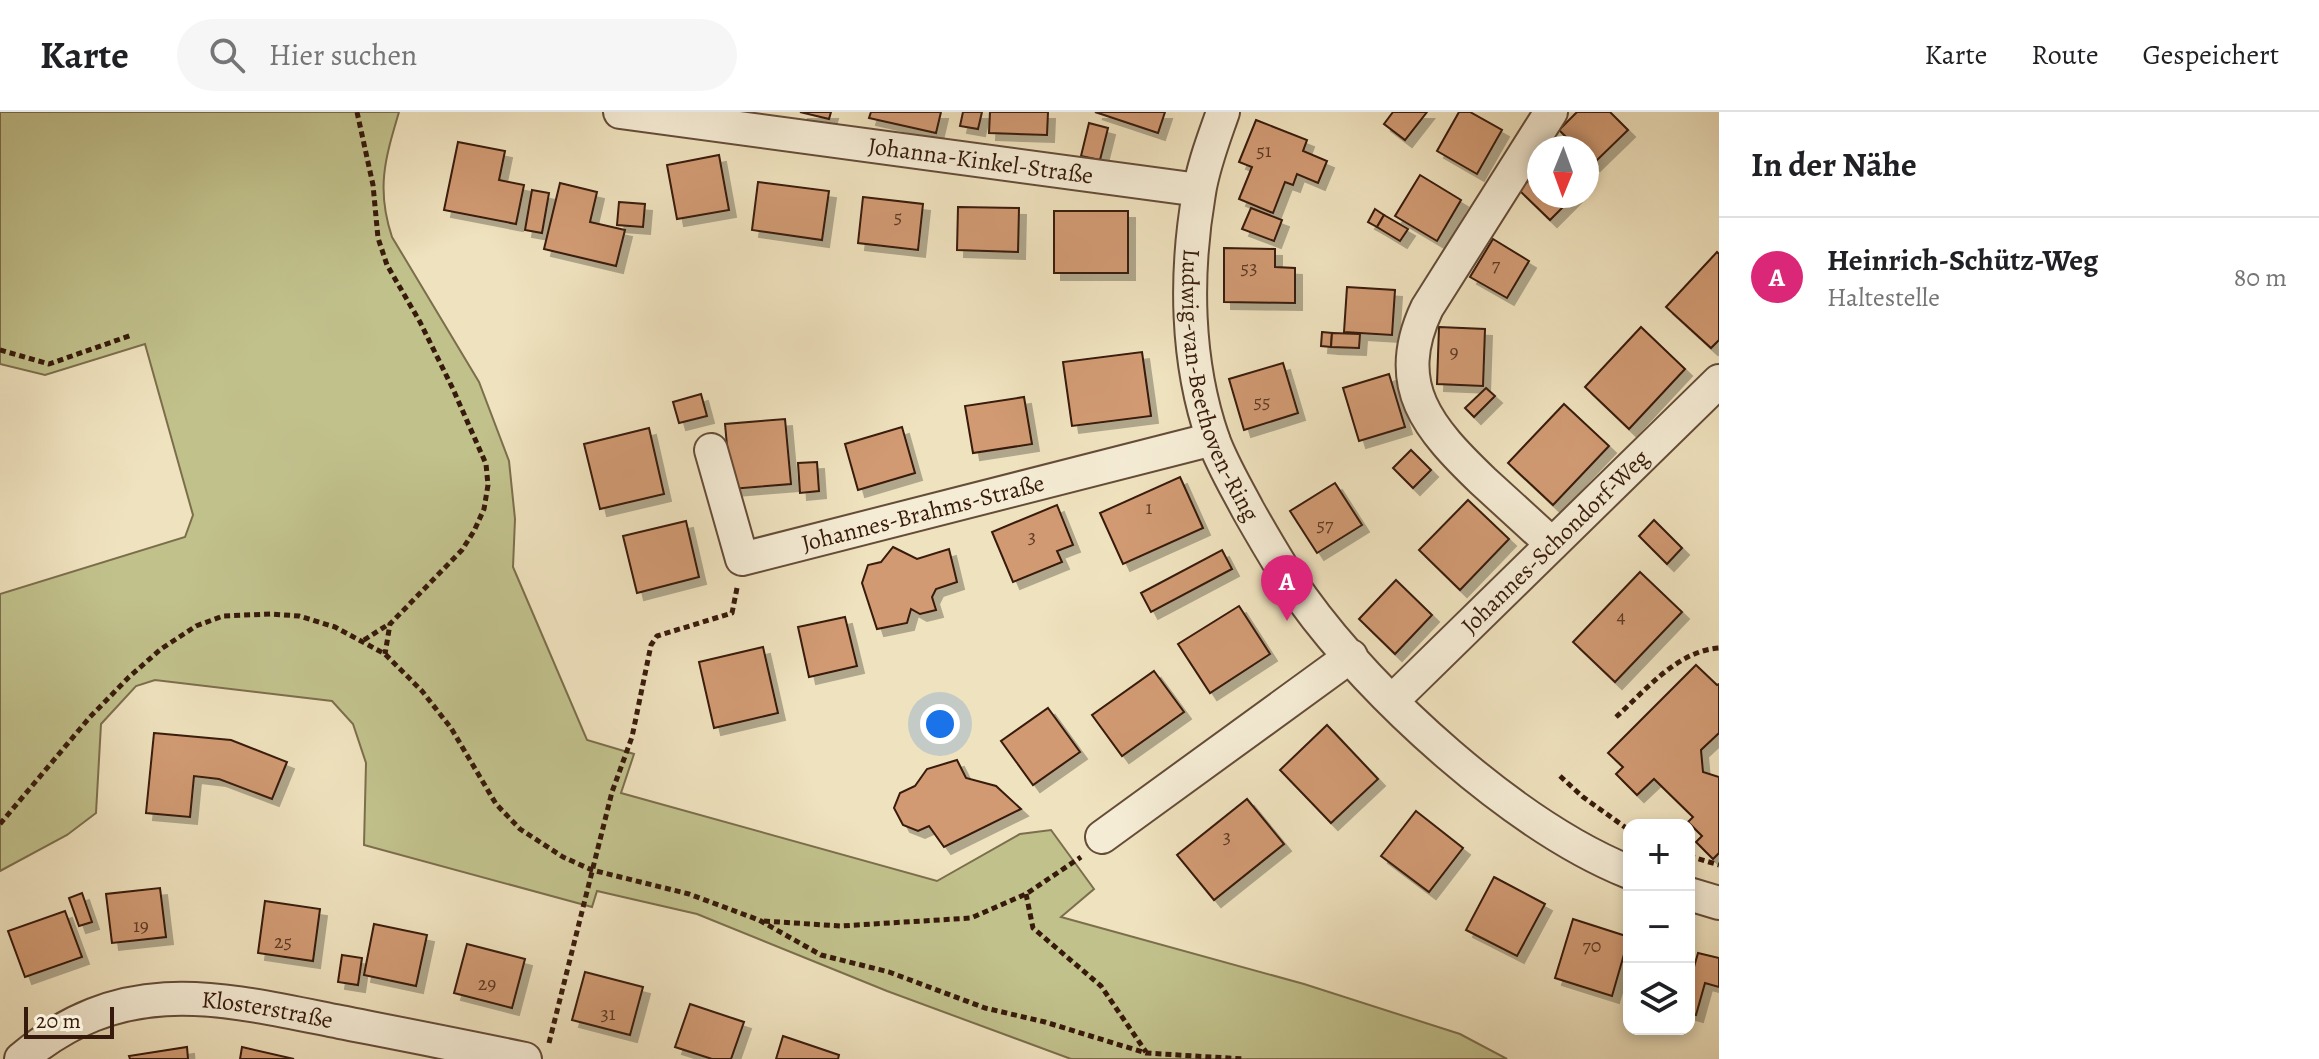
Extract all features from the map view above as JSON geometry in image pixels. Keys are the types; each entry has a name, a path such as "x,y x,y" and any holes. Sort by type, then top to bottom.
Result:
{"street":[{"name":"Johanna-Kinkel-Straße","path":"620,112 1199,190"},
{"name":"Ludwig-van-Beethoven-Ring","path":"1223,112 1199,190 1190,259 1190,313 1199,381 1213,439 1236,487 1272,552 1304,600 1392,701 1462,765 1534,820 1623,869"},
{"path":"1551,112 1427,308 1416,337 1413,368 1417,395 1438,435 1552,544"},
{"name":"Johannes-Schondorf-Weg","path":"1392,701 1719,381"},
{"name":"Johannes-Brahms-Straße","path":"742,559 1213,439"},
{"path":"711,450 742,559"},
{"path":"1102,837 1351,656"},
{"path":"1695,896 1719,903"},
{"name":"Klosterstraße","path":"21,1059 39,1044 83,1018 126,1004 170,997 236,1002 536,1052"}],"path":[{"path":"357,112 373,185 378,238 387,265 453,389 486,464 488,485 484,509 462,550 390,624 364,640"},
{"path":"0,350 49,364 132,335"},
{"path":"536,1052 583,915 612,792 632,737 651,645 657,636 732,613 742,559"},
{"path":"0,824 90,717 161,649 196,626 223,616 299,616 335,627 385,654 422,691 451,728 496,804 520,829 563,857 592,870 689,894 759,920 821,955 889,972 985,1008 1045,1022 1146,1053 1244,1059"},
{"path":"385,654 390,624"},
{"path":"1616,717 1679,660 1703,649 1719,648"},
{"path":"1560,776 1623,826"},
{"path":"759,920 840,926 971,918 1026,894 1079,859 1102,837"},
{"path":"1695,858 1719,865"},
{"path":"1026,894 1033,928 1101,986 1146,1053"}],"green space":[{"path":"0,112 399,112 383,189 392,237 479,382 509,461 515,519 513,567 587,740 634,754 621,793 937,881 1020,834 1051,830 1094,889 1061,917 1304,984 1460,1034 1507,1059 1071,1059 887,991 697,914 597,891 592,907 364,845 366,763 353,724 332,701 155,680 136,686 101,724 96,813 67,835 0,871 0,594 185,537 193,515 145,344 45,375 0,364"}],"building":[{"path":"800,112 831,112 829,119"},
{"path":"871,112 941,112 936,133 869,118"},
{"path":"963,112 982,112 978,129 960,126"},
{"path":"990,112 1048,112 1047,135 989,133"},
{"path":"1095,112 1165,112 1158,133"},
{"path":"1393,112 1427,112 1405,140 1384,124"},
{"path":"1459,112 1470,112 1502,130 1477,174 1437,151"},
{"path":"1577,112 1610,112 1628,130 1599,158 1599,136 1565,136 1559,130"},
{"path":"1256,120 1307,140 1303,151 1327,161 1318,183 1297,174 1293,185 1285,182 1273,213 1239,199 1252,167 1239,162"},
{"path":"1089,123 1108,128 1100,160 1081,156"},
{"path":"458,142 505,151 499,180 524,185 516,224 444,210"},
{"path":"719,155 729,210 677,219 667,165"},
{"path":"1420,175 1461,200 1437,241 1395,216"},
{"path":"758,182 829,191 822,240 752,230"},
{"path":"1527,182 1527,198 1519,190"},
{"path":"560,183 597,192 590,222 625,230 616,266 544,249"},
{"path":"532,190 549,193 542,233 525,230"},
{"path":"863,197 923,204 918,250 858,243"},
{"path":"619,202 645,204 643,227 617,225"},
{"path":"958,207 1019,208 1018,252 957,250"},
{"path":"1251,208 1282,220 1274,241 1242,229"},
{"path":"1538,208 1562,208 1550,220"},
{"path":"1375,209 1384,215 1377,227 1368,222"},
{"path":"1054,211 1128,211 1128,273 1054,273"},
{"path":"1384,215 1408,229 1400,241 1377,227"},
{"path":"1493,239 1529,261 1507,298 1470,277"},
{"path":"1224,248 1275,249 1275,267 1295,268 1295,303 1224,302"},
{"path":"1717,252 1719,340 1711,348 1666,307"},
{"path":"1347,287 1395,290 1392,335 1344,332"},
{"path":"1439,327 1485,329 1483,386 1437,384"},
{"path":"1641,327 1685,369 1629,429 1585,387"},
{"path":"1322,332 1332,333 1331,347 1321,346"},
{"path":"1332,333 1360,334 1359,348 1331,347"},
{"path":"1142,352 1151,416 1072,426 1063,362"},
{"path":"1283,363 1298,413 1244,430 1229,379"},
{"path":"1389,374 1405,427 1359,441 1343,388"},
{"path":"1486,388 1495,396 1474,417 1465,408"},
{"path":"701,394 707,416 679,423 673,402"},
{"path":"1024,397 1032,444 973,453 965,406"},
{"path":"1564,404 1609,446 1553,505 1508,463"},
{"path":"785,419 791,484 731,489 725,424"},
{"path":"902,427 915,473 858,490 845,444"},
{"path":"649,428 664,494 600,509 584,444"},
{"path":"1411,450 1431,470 1413,488 1393,468"},
{"path":"817,462 819,491 800,493 798,463"},
{"path":"1180,477 1203,528 1123,564 1100,513"},
{"path":"1335,483 1362,525 1317,553 1290,511"},
{"path":"1468,500 1509,539 1460,590 1419,550"},
{"path":"1057,505 1073,545 1057,551 1062,562 1013,582 992,532"},
{"path":"1654,520 1682,548 1667,564 1639,536"},
{"path":"686,521 699,577 637,593 623,536"},
{"path":"893,547 917,559 949,549 957,582 936,589 932,597 936,610 920,614 911,609 907,623 877,629 862,583 868,565 881,562"},
{"path":"1222,550 1232,569 1151,612 1141,593"},
{"path":"1640,572 1682,612 1615,682 1573,642"},
{"path":"1396,580 1432,615 1395,654 1359,619"},
{"path":"1239,606 1270,654 1210,693 1178,644"},
{"path":"845,617 857,666 809,677 798,627"},
{"path":"763,647 778,713 714,728 699,662"},
{"path":"1696,665 1719,684 1719,733 1701,750 1703,772 1719,777 1719,853 1713,859 1696,842 1702,836 1695,829 1695,819 1691,819 1693,817 1654,779 1637,795 1616,774 1623,767 1608,753"},
{"path":"1154,671 1184,712 1122,756 1092,715"},
{"path":"1048,708 1080,752 1033,785 1001,741"},
{"path":"1327,725 1378,779 1331,823 1280,770"},
{"path":"154,733 231,740 287,762 272,799 219,779 194,776 190,817 146,813"},
{"path":"957,760 966,778 996,786 1021,809 944,847 929,826 918,831 903,825 894,808 900,793 915,786 927,769"},
{"path":"1247,799 1284,844 1214,900 1177,855"},
{"path":"1416,811 1463,848 1429,892 1381,856"},
{"path":"1494,877 1545,904 1517,956 1466,930"},
{"path":"160,888 166,937 112,943 106,894"},
{"path":"82,893 92,922 79,926 69,898"},
{"path":"265,901 320,909 313,961 258,953"},
{"path":"65,911 82,957 25,977 8,931"},
{"path":"1573,919 1623,935 1623,958 1612,996 1555,978"},
{"path":"374,924 427,935 416,986 364,975"},
{"path":"467,944 525,959 512,1008 454,993"},
{"path":"1698,953 1719,958 1719,987 1705,983 1696,1015 1695,1015 1695,964"},
{"path":"342,955 362,958 358,985 338,982"},
{"path":"585,972 643,987 630,1035 572,1020"},
{"path":"690,1004 744,1022 731,1059 712,1059 675,1047"},
{"path":"783,1036 839,1055 838,1059 776,1059"},
{"path":"187,1047 188,1059 130,1059 129,1056"},
{"path":"242,1047 294,1059 240,1059"}],"place":[{"name":"Heinrich-Schütz-Weg","path":"1287,621"}]}
